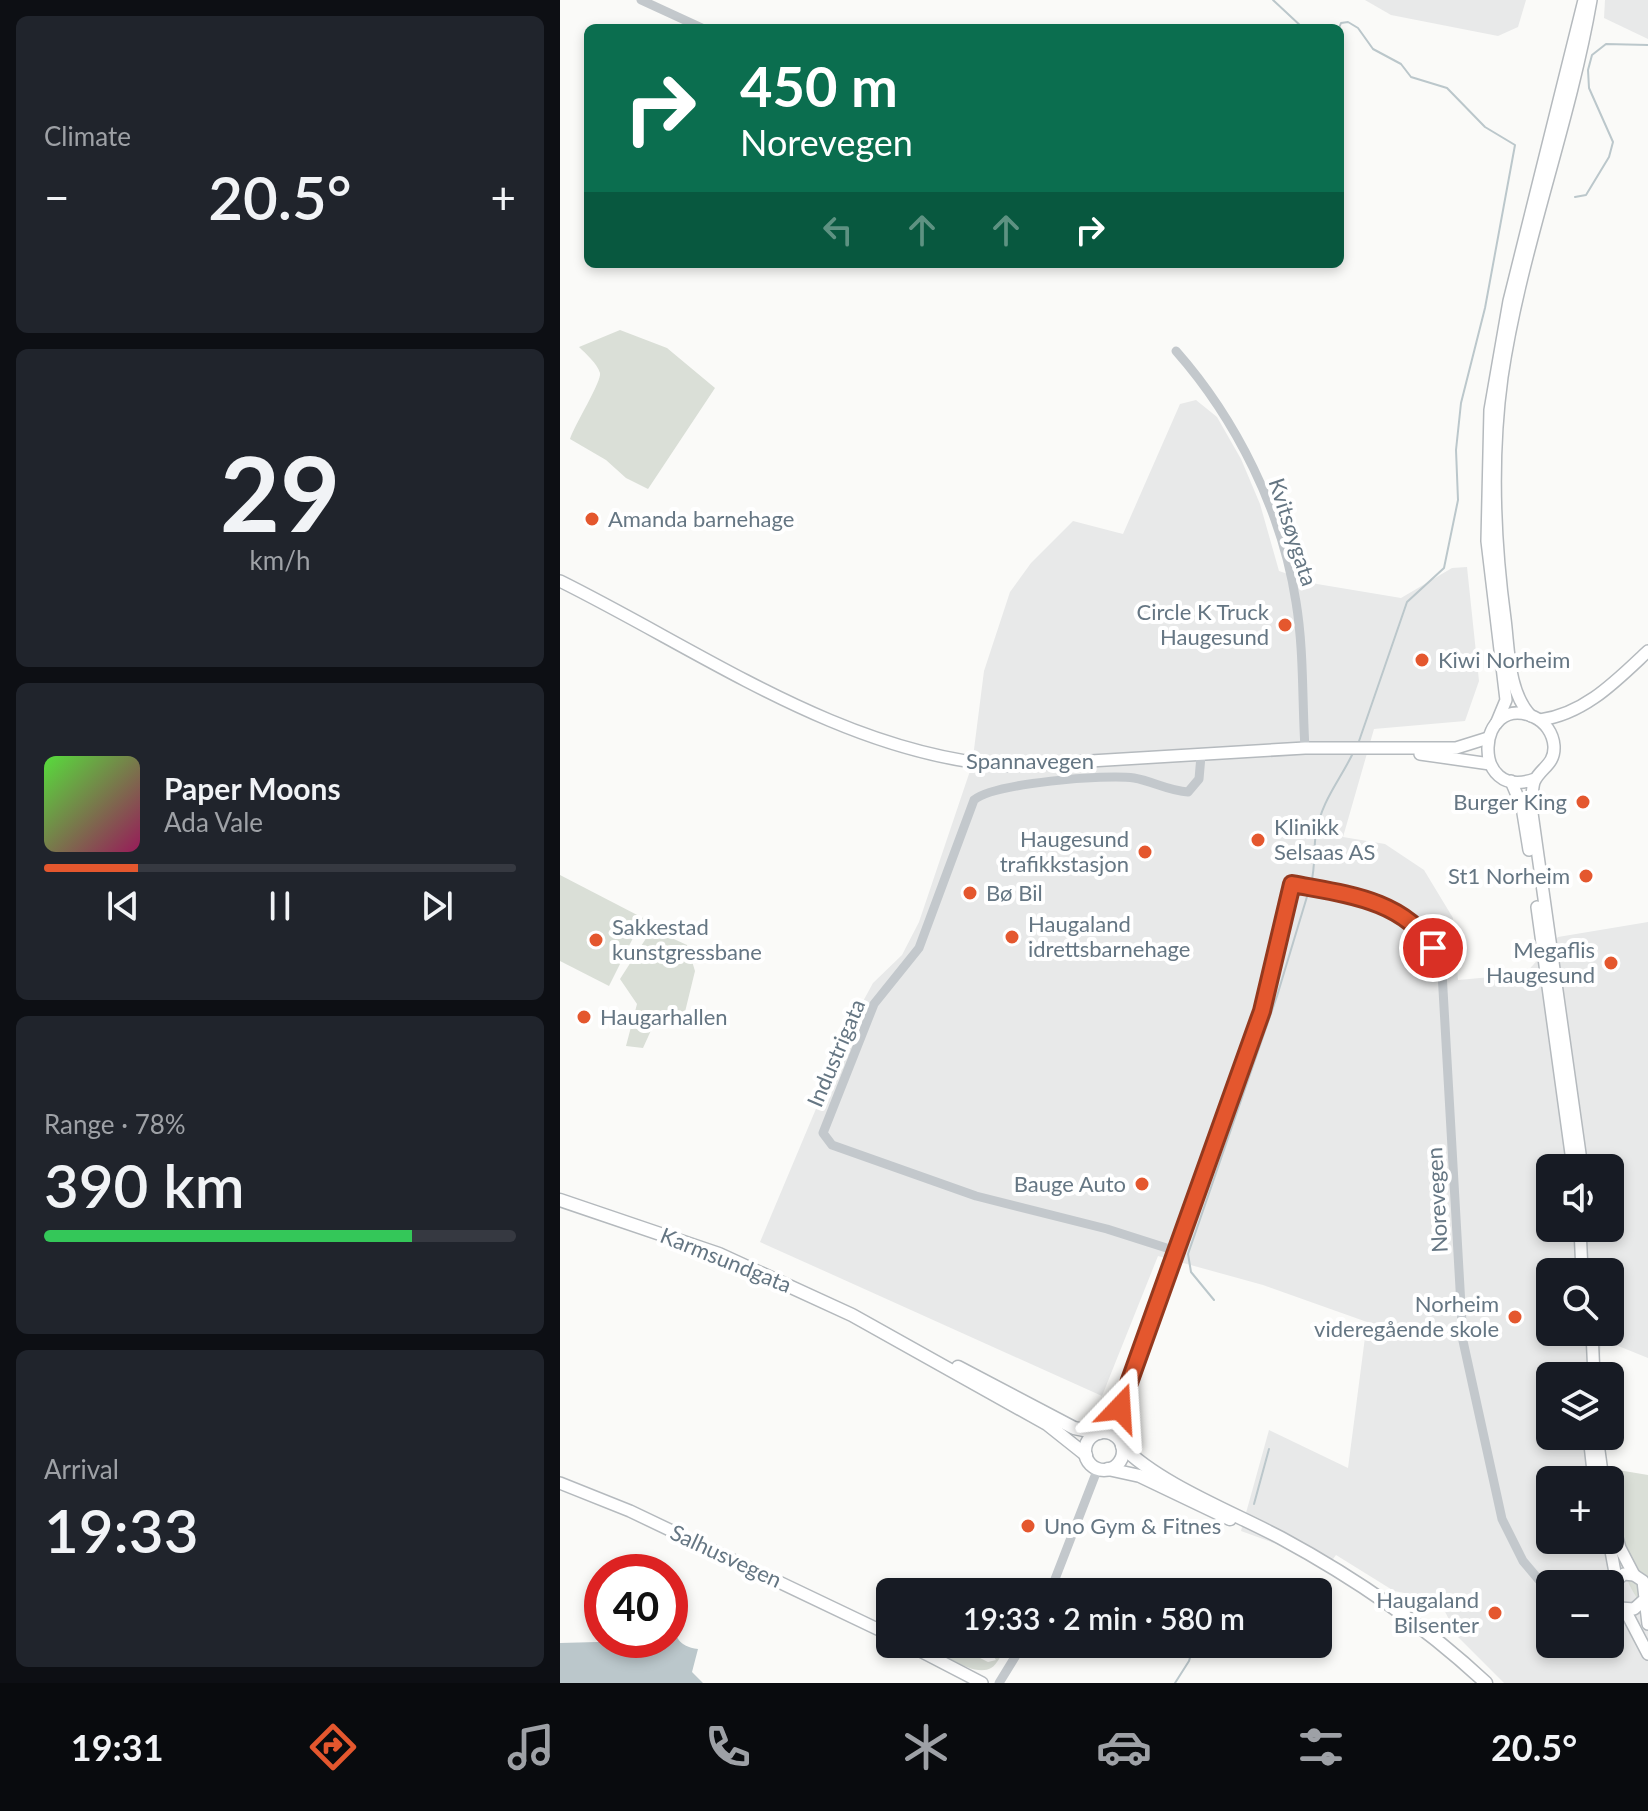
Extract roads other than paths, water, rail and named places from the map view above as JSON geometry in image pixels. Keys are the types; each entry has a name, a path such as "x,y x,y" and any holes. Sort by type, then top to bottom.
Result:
{"highway":[{"name":"Karmsundgata","path":"560,1200 719,1254 886,1333 1074,1428 1105,1433"},
{"name":"Karmsundgata","path":"886,1333 1047,1424 1086,1455"},
{"path":"1473,1683 1412,1628 1340,1577 1140,1476 1103,1468 1086,1455 1087,1443 1105,1433 1154,1472 1343,1573 1422,1628 1486,1683"},
{"path":"1103,1468 1119,1462 1122,1446"}],"main road":[{"path":"1490,764 1488,738 1506,700 1487,541 1488,445 1493,387 1509,301 1584,0"},
{"path":"1552,737 1517,696 1502,592 1495,508 1498,410 1514,312 1591,0"},
{"name":"Spannavegen","path":"560,581 833,723 924,755 1007,766 1305,748 1396,748"},
{"path":"1396,748 1490,764 1501,776 1511,781 1535,779 1551,764 1552,737 1582,706 1613,684 1648,651"},
{"path":"1496,724 1512,715 1536,718 1582,706"},
{"path":"1396,748 1466,747 1488,738"},
{"path":"1535,779 1533,819 1580,1154"},
{"path":"1511,781 1522,807 1530,851 1571,1154"},
{"name":"Salhusvegen","path":"560,1483 630,1511 876,1628"},
{"path":"1623,1554 1634,1575 1644,1583 1648,1624"},
{"path":"1624,1580 1634,1575"},
{"path":"1624,1607 1638,1607 1645,1599"},
{"path":"1624,1614 1638,1629 1648,1654"},
{"path":"934,1658 982,1683"}],"street":[{"path":"641,0 693,24"},
{"name":"Kvitsøygata","path":"1176,351 1233,429 1273,517 1296,600 1305,748"},
{"name":"Industrigata","path":"1176,1251 1107,1229 964,1193 832,1145 823,1133 874,1004 919,948 974,800 982,793 1002,788 1114,777 1137,778 1188,792 1199,779 1201,756"},
{"name":"Norevegen","path":"1176,1251 1262,1011 1292,884 1376,902 1396,910 1425,936 1441,967 1463,1341 1502,1519 1523,1561 1536,1576"},
{"path":"1105,1433 1176,1251"},
{"path":"1056,1578 1103,1468"},
{"path":"999,1683 1014,1658"}],"waterway":[{"path":"1273,0 1299,24"},
{"path":"1341,24 1348,22 1358,28 1373,49 1401,64 1411,77 1447,88 1485,127 1515,145 1485,308 1461,403 1456,450 1458,500 1444,568 1407,602 1358,744"},
{"path":"1575,197 1586,195 1609,157 1613,142 1589,88 1588,70 1592,55 1606,44 1648,45"},
{"path":"1311,884 1319,821 1353,753"},
{"path":"1214,1300 1191,1272 1188,1254 1277,996 1309,890"},
{"path":"1254,1504 1269,1449"},
{"path":"1175,1683 1190,1658"}],"place":[{"name":"Amanda barnehage","path":"592,519"},
{"name":"Circle K Truck Haugesund","path":"1285,625"},
{"name":"Kiwi Norheim","path":"1422,660"},
{"name":"Burger King","path":"1583,802"},
{"name":"Klinikk Selsaas AS","path":"1258,840"},
{"name":"Haugesund trafikkstasjon","path":"1145,852"},
{"name":"St1 Norheim","path":"1586,876"},
{"name":"Bø Bil","path":"970,893"},
{"name":"Haugaland idrettsbarnehage","path":"1012,937"},
{"name":"Sakkestad kunstgressbane","path":"596,940"},
{"name":"Megaflis Haugesund","path":"1611,963"},
{"name":"Haugarhallen","path":"584,1017"},
{"name":"Bauge Auto","path":"1142,1184"},
{"name":"Norheim videregående skole","path":"1515,1317"},
{"name":"Uno Gym & Fitnes","path":"1028,1526"},
{"name":"Haugaland Bilsenter","path":"1495,1613"}]}
